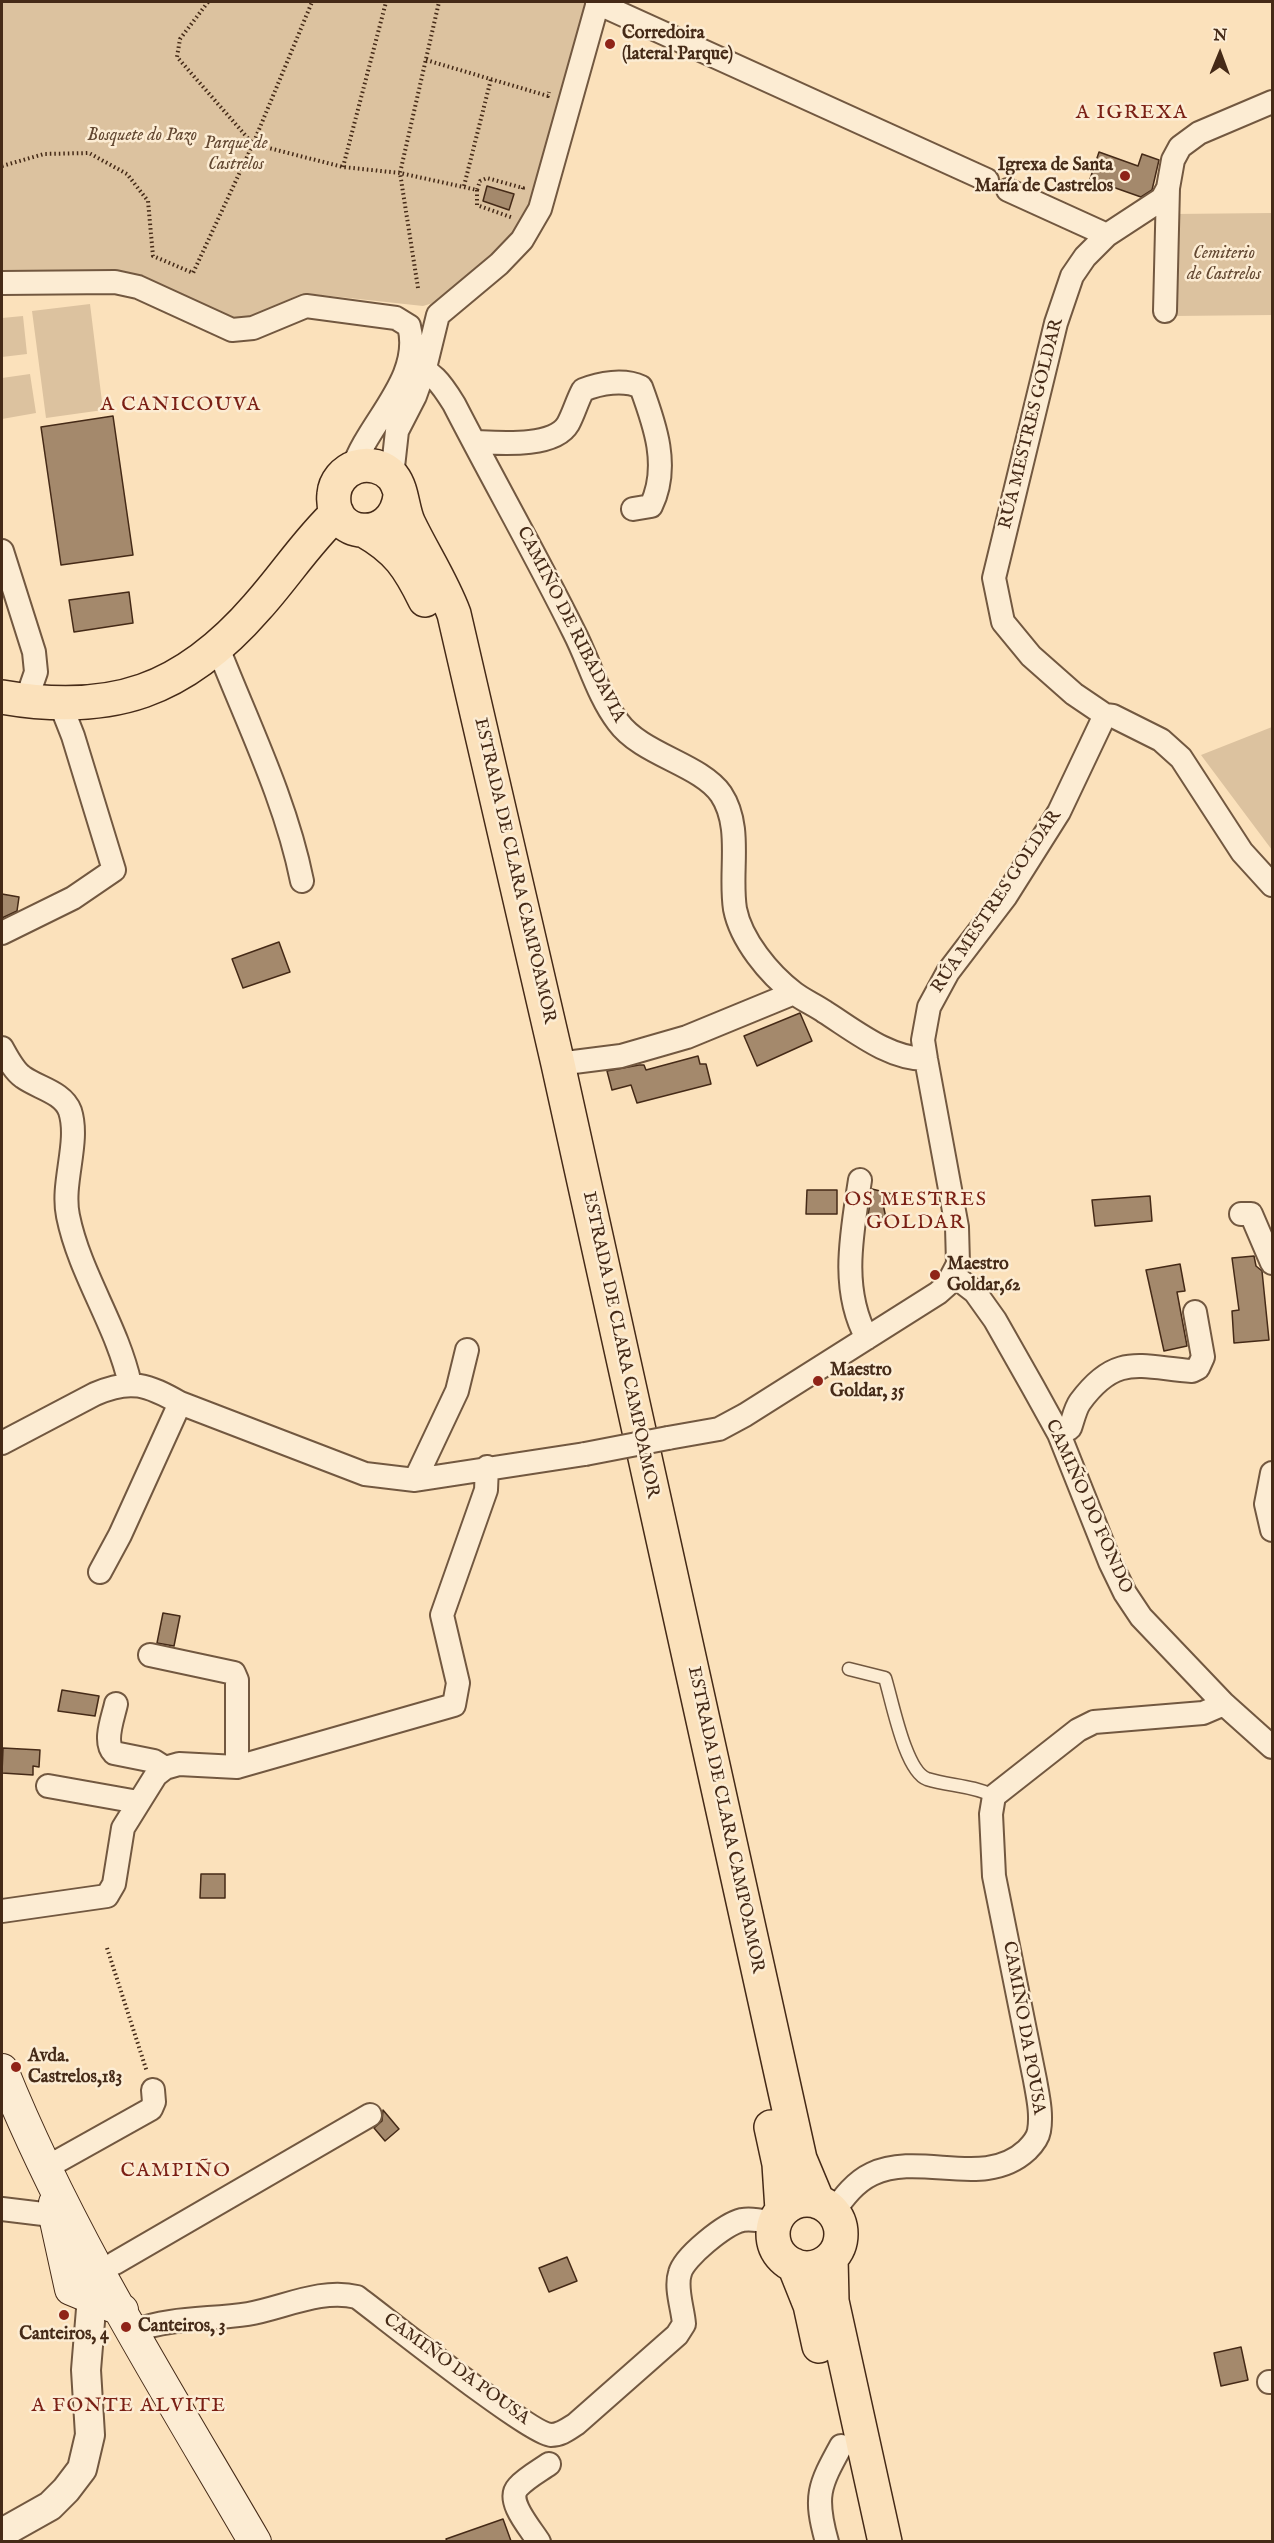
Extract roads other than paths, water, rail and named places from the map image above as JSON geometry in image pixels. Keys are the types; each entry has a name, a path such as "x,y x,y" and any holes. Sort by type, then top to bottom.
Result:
{"main road":[{"path":"14,699 60,703 131,696 165,684 218,648 257,607 312,538 337,513 334,492 344,474 353,468 373,466 396,486 394,517 386,525 365,531"},
{"name":"ESTRADA DE CLARA CAMPOAMOR","path":"396,486 408,522 445,589 454,614 558,1064 798,2148 808,2182 838,2221 840,2241 831,2258 832,2301 885,2541"},
{"name":"ESTRADA DE CLARA CAMPOAMOR","path":"337,513 348,526 365,531 387,543 401,557 415,578 435,621 779,2164 776,2248 780,2256 794,2265 810,2305 862,2541"},
{"path":"2,2070 57,2196 92,2285 128,2320 255,2541"},
{"path":"778,2217 799,2200 826,2207"},
{"path":"794,2265 813,2267 831,2258"}],"street":[{"path":"2,283 115,282 138,287 232,330 253,328 306,306 396,318 410,326 425,324 499,264 522,240 534,221 540,209 597,2 987,180"},
{"path":"1165,311 1168,188 1173,160 1180,147 1199,134 1272,102"},
{"name":"RÚA MESTRES GOLDAR","path":"953,1275 958,1264 957,1227 923,1040 926,1023 936,993 948,972 1006,896 1059,812 1105,715 1074,694 1031,656 1003,622 994,578 1056,323 1069,285 1084,256 1107,236 1162,199 1168,188"},
{"path":"1008,190 1107,236"},
{"path":"353,468 358,453 417,366 438,315"},
{"path":"396,486 397,431 415,396 417,366 410,326"},
{"name":"CAMIÑO DE RIBADAVIA","path":"417,366 443,386 475,442 618,722 630,736 720,791 733,822 732,882 736,911 754,951 794,993 867,1039 907,1058 926,1059"},
{"path":"475,442 519,444 558,434 568,425 583,390 596,384 632,383 641,387 660,444 656,495 651,506 633,509"},
{"path":"2,551 34,652 36,672 14,699"},
{"path":"218,648 288,828 302,881"},
{"path":"2,933 73,898 114,870 73,736 60,703"},
{"path":"1105,715 1113,716 1161,740 1181,758 1242,852 1272,885"},
{"path":"558,1064 621,1056 676,1040 794,993"},
{"path":"2,1048 20,1076 59,1096 70,1110 72,1124 66,1194 68,1216 83,1266 124,1359 130,1384"},
{"path":"860,1180 849,1250 855,1314 867,1338"},
{"path":"1241,1214 1251,1214 1255,1220 1272,1263"},
{"path":"2,1443 95,1394 111,1387 130,1384 153,1388 180,1403 365,1474 415,1480 453,1476 487,1467 585,1454 719,1430 938,1293 953,1275"},
{"name":"CAMIÑO DO FONDO","path":"953,1275 975,1292 995,1320 1059,1434 1125,1593 1141,1617 1224,1704 1272,1747"},
{"path":"1059,1434 1070,1428 1079,1404 1110,1371 1132,1366 1192,1371 1198,1368 1203,1357 1195,1312"},
{"path":"415,1480 457,1391 467,1350"},
{"path":"100,1572 120,1535 180,1403"},
{"path":"2,1911 107,1896 114,1884 123,1828 156,1775 165,1768 179,1764 237,1767 454,1705 458,1683 442,1615 486,1490 487,1467"},
{"path":"1272,1473 1266,1504 1272,1530"},
{"path":"150,1655 234,1673 237,1680 237,1767"},
{"path":"116,1704 108,1742 110,1749 114,1753 154,1761 165,1768"},
{"path":"994,1796 1078,1730 1094,1722 1203,1713 1224,1704"},
{"path":"48,1786 138,1802"},
{"name":"CAMIÑO DA POUSA","path":"826,2207 873,2174 900,2168 986,2169 1021,2156 1039,2133 1040,2109 1035,2080 994,1876 991,1814 994,1796"},
{"path":"2,2209 57,2196 58,2161 150,2109 154,2102 153,2090"},
{"path":"2,2533 50,2506 82,2469 90,2435 86,2370 77,2342 92,2285 370,2115"},
{"name":"CAMIÑO DA POUSA","path":"128,2320 157,2322 247,2314 326,2294 342,2293 357,2297 538,2431 551,2434 565,2432 677,2334 684,2324 678,2281 685,2262 726,2226 741,2220 778,2217"},
{"path":"827,2541 819,2512 821,2482 841,2445"},
{"path":"539,2541 520,2511 514,2494 516,2487 549,2464"}],"lane":[{"path":"849,1669 885,1678 910,1763 923,1778 978,1788 994,1796"}],"place":[{"name":"Corredoira (lateral Parque)","path":"610,44"},
{"name":"Igrexa de Santa María de Castrelos","path":"1125,176"},
{"name":"Maestro Goldar,62","path":"935,1275"},
{"name":"Maestro Goldar, 35","path":"818,1381"},
{"name":"Avda. Castrelos,183","path":"16,2067"},
{"name":"Canteiros, 4","path":"64,2315"},
{"name":"Canteiros, 3","path":"126,2327"}],"district":[{"name":"A IGREXA","path":"1132,114"},
{"name":"A CANICOUVA","path":"181,406"},
{"name":"OS MESTRES GOLDAR","path":"916,1212"},
{"name":"CAMPIÑO","path":"176,2172"},
{"name":"A FONTE ALVITE","path":"129,2407"}],"park label":[{"name":"Bosquete do Pazo","path":"142,136"},
{"name":"Parque de Castrelos","path":"236,154"},
{"name":"Cemiterio de Castrelos","path":"1224,264"}]}
